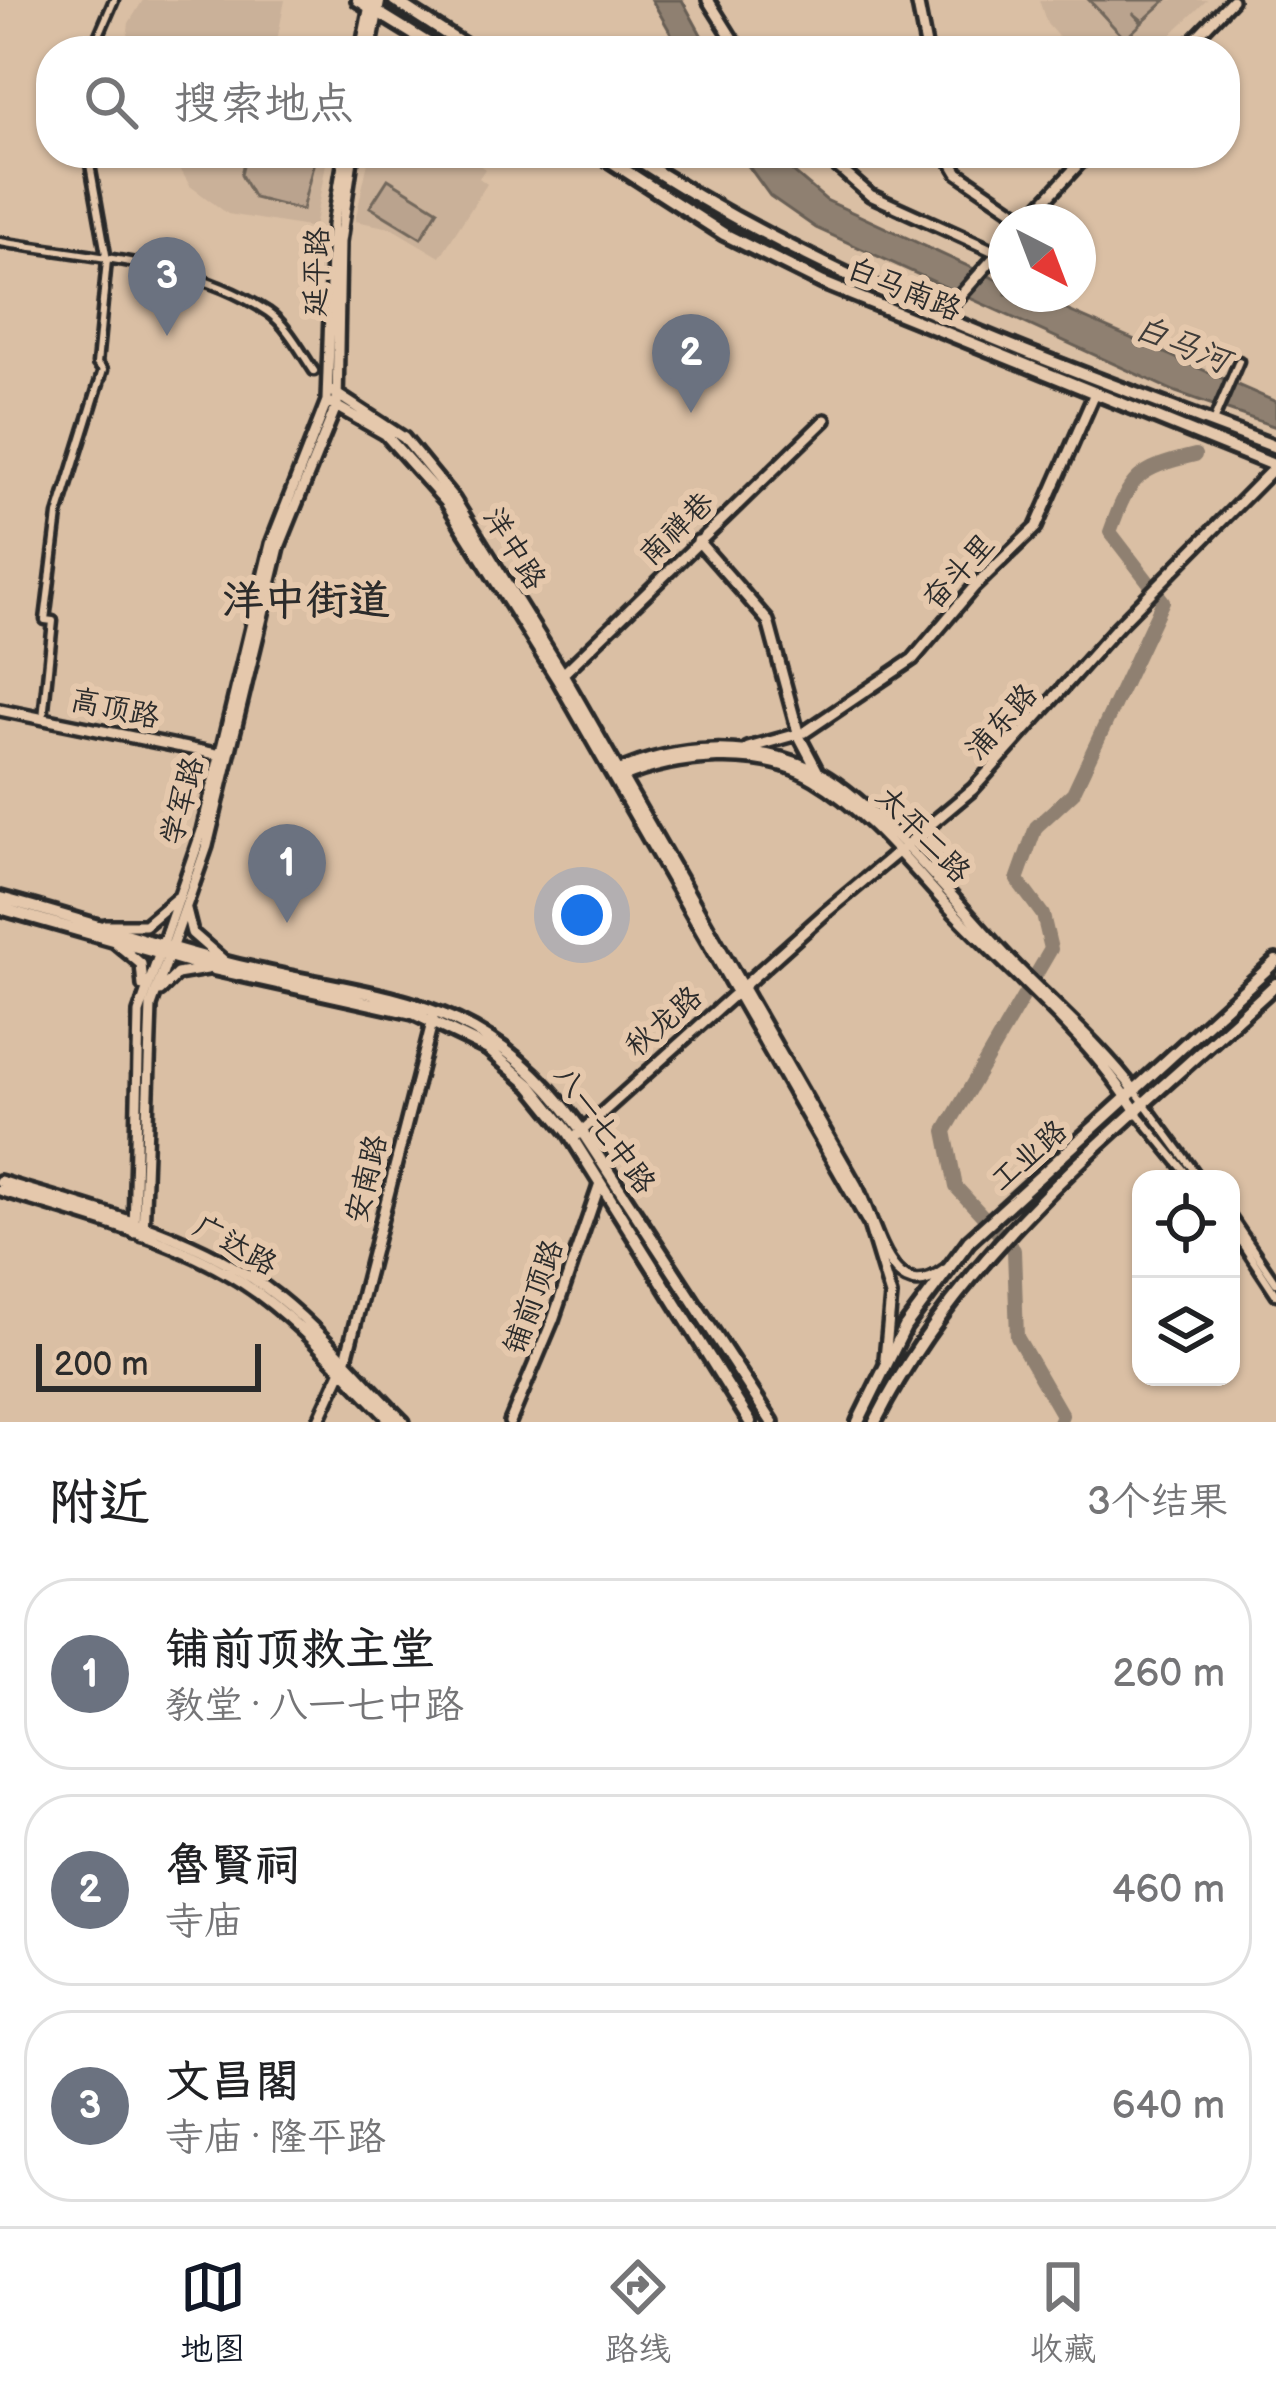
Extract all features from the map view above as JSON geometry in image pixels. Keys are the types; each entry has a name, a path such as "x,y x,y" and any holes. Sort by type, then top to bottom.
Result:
{"main road":[{"path":"394,0 450,36"},
{"path":"371,3 419,36"},
{"name":"白马南路","path":"623,168 783,264 1276,466"},
{"path":"653,168 783,246 1276,447"},
{"path":"0,898 164,949"},
{"path":"0,908 103,929"},
{"name":"八一七中路","path":"164,949 435,1014 518,1058 576,1133 772,1422"},
{"name":"八一七中路","path":"164,949 214,969 435,1014"},
{"name":"工业路","path":"858,1422 905,1327 969,1241 1276,961"},
{"name":"工业路","path":"875,1422 921,1338 994,1247 1276,984"},
{"name":"八一七中路","path":"576,1133 599,1186 750,1422"}],"street":[{"path":"98,36 114,0"},
{"path":"708,0 731,36"},
{"path":"917,0 924,36"},
{"path":"1198,36 1232,0"},
{"path":"364,36 371,3"},
{"path":"370,36 371,3"},
{"path":"43,718 53,550 63,499 103,370 97,364 106,260 91,168"},
{"name":"延平路","path":"333,397 347,168"},
{"path":"839,168 870,195 988,248"},
{"path":"955,168 1002,204"},
{"path":"1042,204 1075,168"},
{"path":"0,242 162,268 266,310 314,370"},
{"path":"944,314 988,264"},
{"path":"1213,422 1239,361"},
{"name":"奋斗里","path":"799,736 913,659 974,587 1034,530 1095,393"},
{"name":"洋中路","path":"333,397 395,430 438,477 563,674 616,776"},
{"name":"洋中路","path":"333,397 385,434 439,492 616,776"},
{"name":"学军路","path":"139,1230 146,1005 221,755 271,544 333,397"},
{"name":"学军路","path":"164,949 207,846 276,555 333,397"},
{"name":"南禅巷","path":"563,674 825,420"},
{"name":"浦东路","path":"738,993 983,780 1148,596 1276,466"},
{"path":"698,541 768,620 799,736 824,775"},
{"name":"高顶路","path":"0,710 221,755"},
{"path":"736,750 799,736"},
{"name":"太平二路","path":"616,776 662,756 736,750 785,758 824,775 1132,1095"},
{"name":"太平二路","path":"616,776 703,759 782,767 813,778 901,852"},
{"path":"616,776 869,1224 890,1296 884,1371"},
{"path":"103,929 146,925 184,889"},
{"path":"186,904 192,932 229,964"},
{"path":"103,929 141,964 146,1005"},
{"path":"146,1005 177,974 214,969"},
{"name":"太平二路","path":"1023,979 1049,997 1132,1095"},
{"path":"738,993 863,1197 893,1272 909,1281 923,1281 946,1269"},
{"name":"秋龙路","path":"576,1133 738,993"},
{"name":"安南路","path":"318,1422 344,1368 435,1014"},
{"path":"1132,1095 1194,1170"},
{"path":"1142,1108 1185,1170"},
{"name":"广达路","path":"0,1181 139,1230 240,1281 404,1422"},
{"name":"铺前顶路","path":"510,1422 539,1357 599,1186"},
{"name":"广达路","path":"0,1190 139,1230"},
{"path":"1240,1230 1276,1283"},
{"path":"1240,1241 1276,1295"},
{"name":"广达路","path":"344,1368 392,1422"}],"shaded area":[{"path":"143,0 285,0 278,36 127,36"},
{"path":"652,0 682,0 702,36 672,36"},
{"path":"1039,0 1207,0 1170,36 1058,36 1047,24"},
{"path":"1089,0 1166,0 1143,21 1133,13 1142,23 1122,36"},
{"path":"180,168 325,168 314,228 228,214 190,186"},
{"path":"243,168 312,168 302,210 254,198 241,175"},
{"path":"367,168 485,169 479,178 487,184 440,257 391,228 355,221"},
{"path":"750,168 789,168 826,200 988,276 988,306 816,228 770,196"},
{"path":"388,179 438,210 421,238 370,207"},
{"path":"1000,312 1071,312 1276,402 1276,427 1176,392"}],"waterway":[{"path":"1059,1422 1062,1415 1017,1337 1014,1250 956,1187 945,1131 1051,949 1043,915 1017,880 1036,827 1073,793 1163,601 1110,532 1138,478 1160,465 1195,455"}],"place":[{"name":"文昌閣","path":"167,336"},
{"name":"魯賢祠","path":"691,413"},
{"name":"铺前顶救主堂","path":"287,923"}],"district":[{"name":"洋中街道","path":"306,601"}],"water label":[{"name":"白马河","path":"1182,345"}]}
